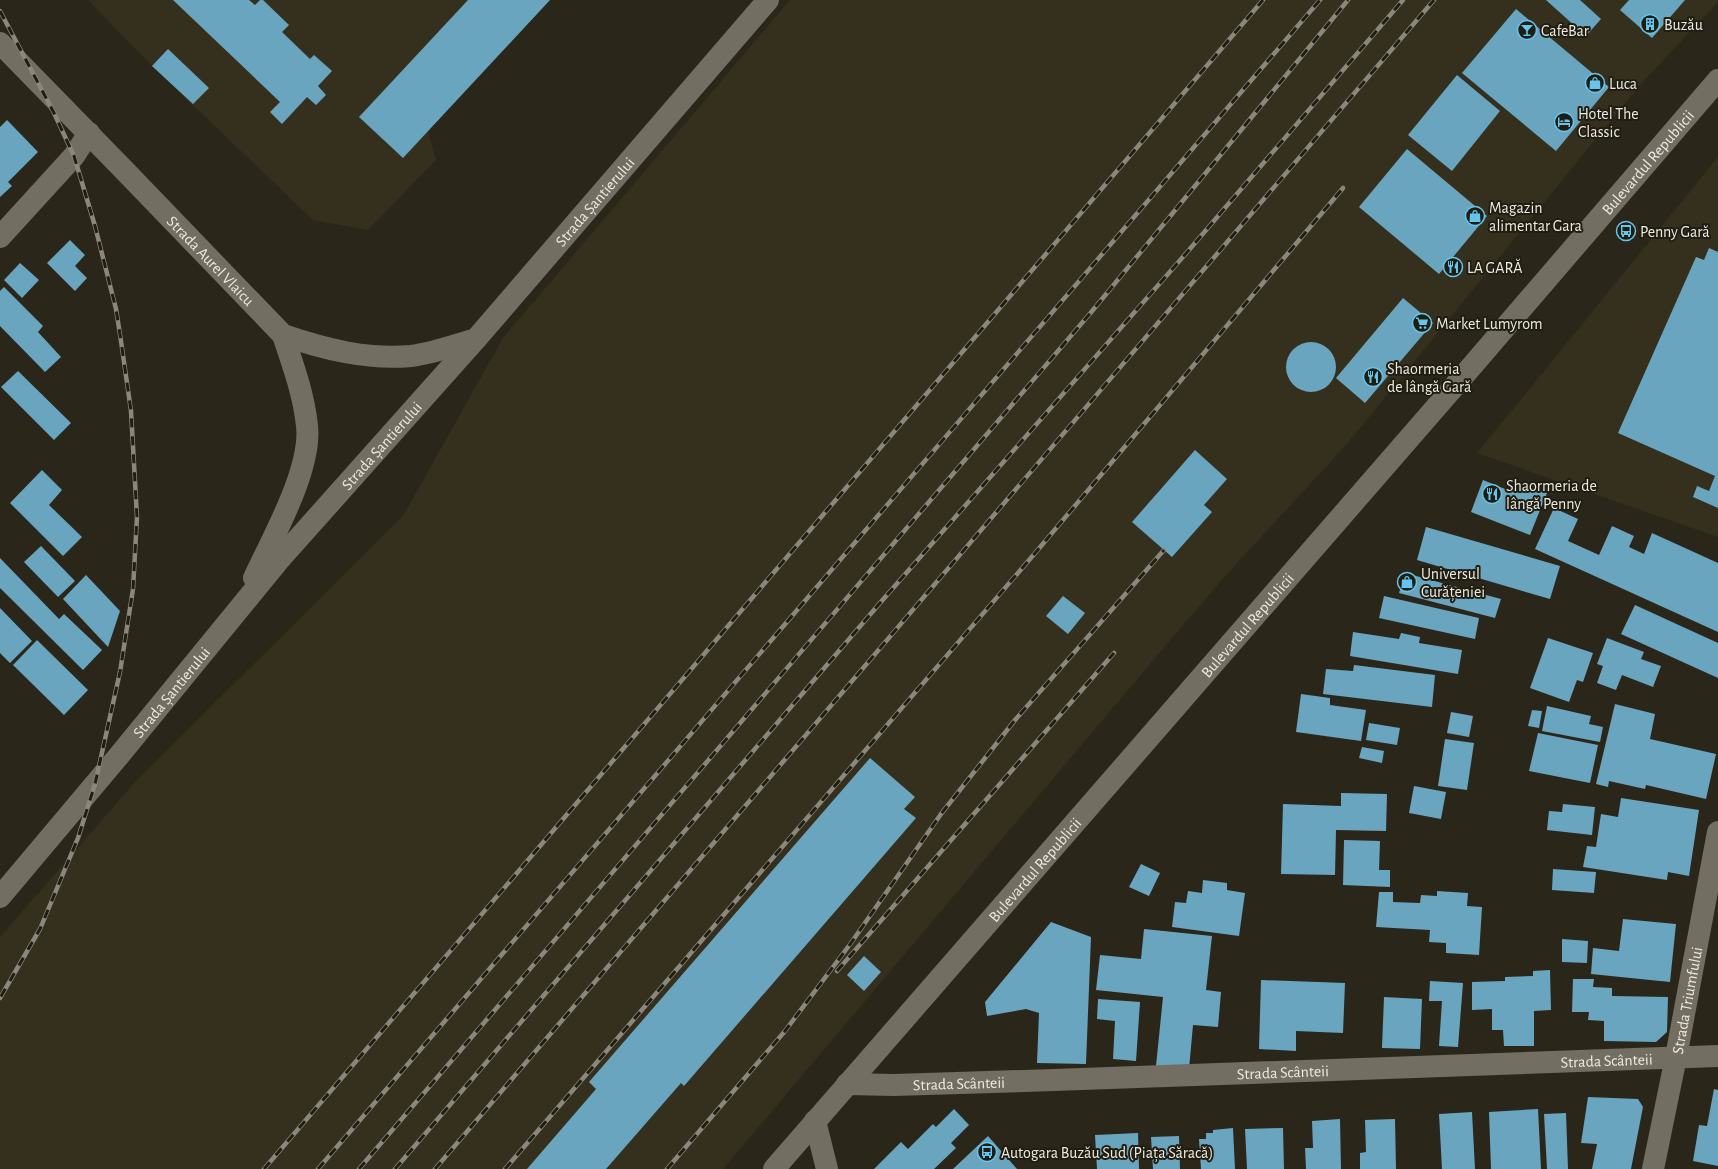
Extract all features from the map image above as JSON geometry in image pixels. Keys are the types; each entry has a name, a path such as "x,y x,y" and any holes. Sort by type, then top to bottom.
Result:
{"street":[{"name":"Strada Șantierului","path":"0,897 117,758 242,604 476,339 768,0"},
{"name":"Strada Aurel Vlaicu","path":"0,43 89,133 283,335 316,346 364,356 411,356 434,352 476,339"},
{"name":"Bulevardul Republicii","path":"774,1169 1472,366 1718,80"},
{"path":"0,237 74,156 89,133"},
{"path":"242,604 299,481 304,456 308,428 296,373 283,335"},
{"name":"Strada Triumfului","path":"1653,1169 1676,1057 1718,832"},
{"name":"Strada Scânteii","path":"847,1084 894,1085 1718,1056"},
{"path":"815,1121 827,1169"}],"shaded area":[{"path":"88,0 550,0 428,131 436,160 368,230 313,220 152,66"},
{"path":"790,0 1718,0 1718,2 1639,86 1347,444 1227,574 723,1169 0,1169 0,937 136,781 403,516 503,338"},
{"path":"1718,157 1718,537 1477,453 1536,381"}],"building":[{"path":"173,0 249,0 255,5 260,0 263,0 289,25 282,32 310,59 314,55 332,71 318,86 326,95 316,105 307,97 282,124 270,112 280,102"},
{"path":"468,0 550,0 403,158 359,117"},
{"path":"1546,0 1580,0 1601,19 1586,36"},
{"name":"Buzău","path":"1629,0 1685,0 1652,38 1620,10"},
{"path":"1516,9 1609,87 1556,151 1462,73"},
{"path":"168,49 209,88 193,104 152,66"},
{"path":"1457,75 1500,111 1452,171 1408,135"},
{"path":"7,120 38,152 8,182 12,186 0,197 0,127"},
{"path":"1407,149 1487,216 1439,274 1359,207"},
{"path":"70,240 85,255 75,266 87,278 75,291 47,263"},
{"path":"1709,248 1718,252 1718,508 1693,497 1697,486 1709,491 1715,476 1618,433 1696,257 1704,260"},
{"path":"20,263 39,280 22,298 4,280"},
{"path":"4,287 43,326 38,332 61,357 45,372 0,326 0,291"},
{"path":"1403,298 1433,323 1365,403 1336,378"},
{"path":"1311,342 1325,346 1332,353 1336,367 1332,381 1325,388 1311,392 1297,388 1290,381 1286,367 1290,353 1297,346"},
{"path":"18,371 71,423 54,440 1,387"},
{"path":"1195,450 1227,479 1204,505 1212,512 1172,557 1132,522"},
{"path":"42,470 62,490 49,505 82,537 63,556 10,503"},
{"path":"1483,480 1510,491 1514,481 1547,493 1530,535 1471,512"},
{"path":"1554,508 1578,519 1568,541 1599,555 1612,526 1634,536 1629,547 1644,554 1652,533 1718,563 1718,632 1535,549"},
{"path":"1426,527 1560,566 1550,599 1417,560"},
{"path":"41,546 75,581 58,597 24,562"},
{"path":"0,558 59,619 64,614 102,650 83,670 0,588"},
{"path":"1405,573 1501,599 1495,618 1399,593"},
{"path":"86,575 120,611 108,647 63,599"},
{"path":"1063,596 1085,613 1068,634 1046,616"},
{"path":"1384,596 1479,618 1475,639 1379,618"},
{"path":"1635,605 1718,643 1718,678 1621,634"},
{"path":"0,608 32,641 10,663 0,653"},
{"path":"1353,632 1399,639 1401,633 1420,637 1419,643 1462,650 1458,674 1350,656"},
{"path":"1548,638 1593,653 1583,682 1577,680 1569,702 1530,688"},
{"path":"1607,638 1644,652 1641,659 1661,666 1653,687 1622,675 1616,690 1597,683 1603,666 1597,664"},
{"path":"37,640 88,690 64,715 13,665"},
{"path":"1354,665 1435,675 1432,707 1323,694 1326,669 1353,671"},
{"path":"1301,694 1330,698 1330,705 1366,710 1361,741 1296,732"},
{"path":"1615,704 1655,714 1650,739 1716,754 1706,799 1646,785 1645,789 1609,781 1608,787 1596,784"},
{"path":"1547,706 1591,716 1589,724 1603,727 1600,742 1542,731"},
{"path":"1532,710 1542,711 1539,728 1528,726"},
{"path":"1451,712 1473,716 1469,737 1447,733"},
{"path":"1369,723 1400,728 1397,745 1366,740"},
{"path":"1538,733 1598,745 1590,783 1529,771"},
{"path":"1445,739 1474,743 1467,790 1438,786"},
{"path":"1362,747 1384,751 1382,763 1359,758"},
{"path":"870,758 915,797 904,809 916,818 684,1086 681,1083 606,1169 527,1169 596,1089 589,1082"},
{"path":"1414,786 1446,792 1441,819 1409,813"},
{"path":"1341,793 1387,794 1386,831 1336,830 1335,875 1281,874 1283,804 1341,806"},
{"path":"1621,798 1699,810 1689,876 1668,872 1667,880 1583,867 1587,846 1596,847 1601,814 1618,817"},
{"path":"1563,804 1595,807 1592,835 1547,830 1549,811 1562,812"},
{"path":"1344,840 1380,841 1379,870 1390,870 1390,887 1343,885"},
{"path":"1141,864 1160,873 1149,896 1129,887"},
{"path":"1553,869 1596,872 1594,893 1552,890"},
{"path":"1203,880 1227,883 1227,890 1245,893 1239,936 1172,927 1175,902 1186,903 1188,891 1202,893"},
{"path":"1437,891 1468,893 1467,906 1482,907 1479,955 1446,953 1446,943 1429,942 1430,930 1376,927 1379,892 1393,892 1393,902 1420,903 1421,895 1437,896"},
{"path":"1623,919 1676,924 1670,982 1591,974 1593,948 1619,951"},
{"path":"1051,922 1091,937 1086,1064 1037,1063 1039,1013 1026,1009 987,1016 985,1002"},
{"path":"1144,929 1212,936 1206,990 1221,992 1218,1027 1193,1025 1189,1069 1156,1066 1163,997 1096,990 1100,955 1141,959"},
{"path":"1562,939 1588,941 1587,963 1562,962"},
{"path":"864,956 881,972 864,991 847,975"},
{"path":"1550,970 1551,1010 1534,1011 1534,1046 1504,1046 1503,1030 1492,1030 1492,1009 1472,1010 1472,982 1505,981 1505,977 1533,976 1533,971"},
{"path":"1573,979 1594,979 1593,987 1612,988 1612,996 1668,997 1667,1032 1656,1042 1604,1041 1604,1021 1588,1020 1589,1012 1572,1012"},
{"path":"1261,980 1345,983 1343,1033 1296,1031 1296,1051 1259,1049"},
{"path":"1430,981 1463,983 1458,1047 1439,1046 1442,1001 1429,1001"},
{"path":"1384,997 1422,999 1420,1049 1382,1048"},
{"path":"1098,999 1140,1002 1136,1061 1113,1059 1115,1021 1097,1019"},
{"path":"1714,1089 1718,1090 1718,1166 1693,1161 1699,1125 1707,1126"},
{"path":"1588,1097 1638,1099 1643,1107 1631,1169 1592,1169 1597,1144 1581,1143"},
{"path":"954,1109 969,1125 951,1143 956,1148 934,1169 874,1169 901,1142 908,1149 933,1124 936,1127"},
{"path":"1538,1109 1541,1169 1491,1169 1489,1112"},
{"path":"1472,1112 1475,1169 1442,1169 1439,1114"},
{"path":"1566,1113 1568,1169 1547,1169 1544,1114"},
{"path":"1340,1119 1341,1169 1306,1169 1305,1148 1313,1148 1312,1121"},
{"path":"1395,1119 1396,1169 1360,1169 1360,1153 1366,1152 1365,1120"},
{"path":"1233,1128 1235,1169 1201,1169 1199,1139 1206,1139 1206,1133 1213,1133 1213,1130"},
{"path":"1283,1128 1284,1169 1247,1169 1245,1129"},
{"path":"1138,1133 1139,1169 1097,1169 1095,1135"},
{"name":"Autogara Buzău Sud (Piața Săracă)","path":"988,1136 1017,1169 953,1169"},
{"path":"1179,1136 1180,1169 1153,1169 1151,1137"}],"railway":[{"path":"264,1169 1263,0"},
{"path":"318,1169 1320,0"},
{"path":"359,1169 1093,310 1348,0"},
{"path":"395,1169 880,603 1189,250 1403,0"},
{"path":"435,1169 1434,0"},
{"path":"0,11 54,113 74,156 95,226 116,309 121,341 131,411 137,517 133,589 120,672 95,784 78,838 40,929 0,998"},
{"path":"505,1169 1036,552 1343,188"},
{"path":"667,1169 785,1031 851,943 941,814 1015,720 1164,550"},
{"path":"837,971 1114,653"}],"place":[{"name":"Buzău","path":"1650,24"},
{"name":"CafeBar","path":"1527,30"},
{"name":"Luca","path":"1595,83"},
{"name":"Hotel The Classic","path":"1564,122"},
{"name":"Magazin alimentar Gara","path":"1475,216"},
{"name":"Penny Gară","path":"1626,231"},
{"name":"LA GARĂ","path":"1453,267"},
{"name":"Market Lumyrom","path":"1422,323"},
{"name":"Shaormeria de lângă Gară","path":"1373,377"},
{"name":"Shaormeria de lângă Penny","path":"1492,494"},
{"name":"Universul Curățeniei","path":"1407,582"},
{"name":"Autogara Buzău Sud (Piața Săracă)","path":"987,1152"}]}
